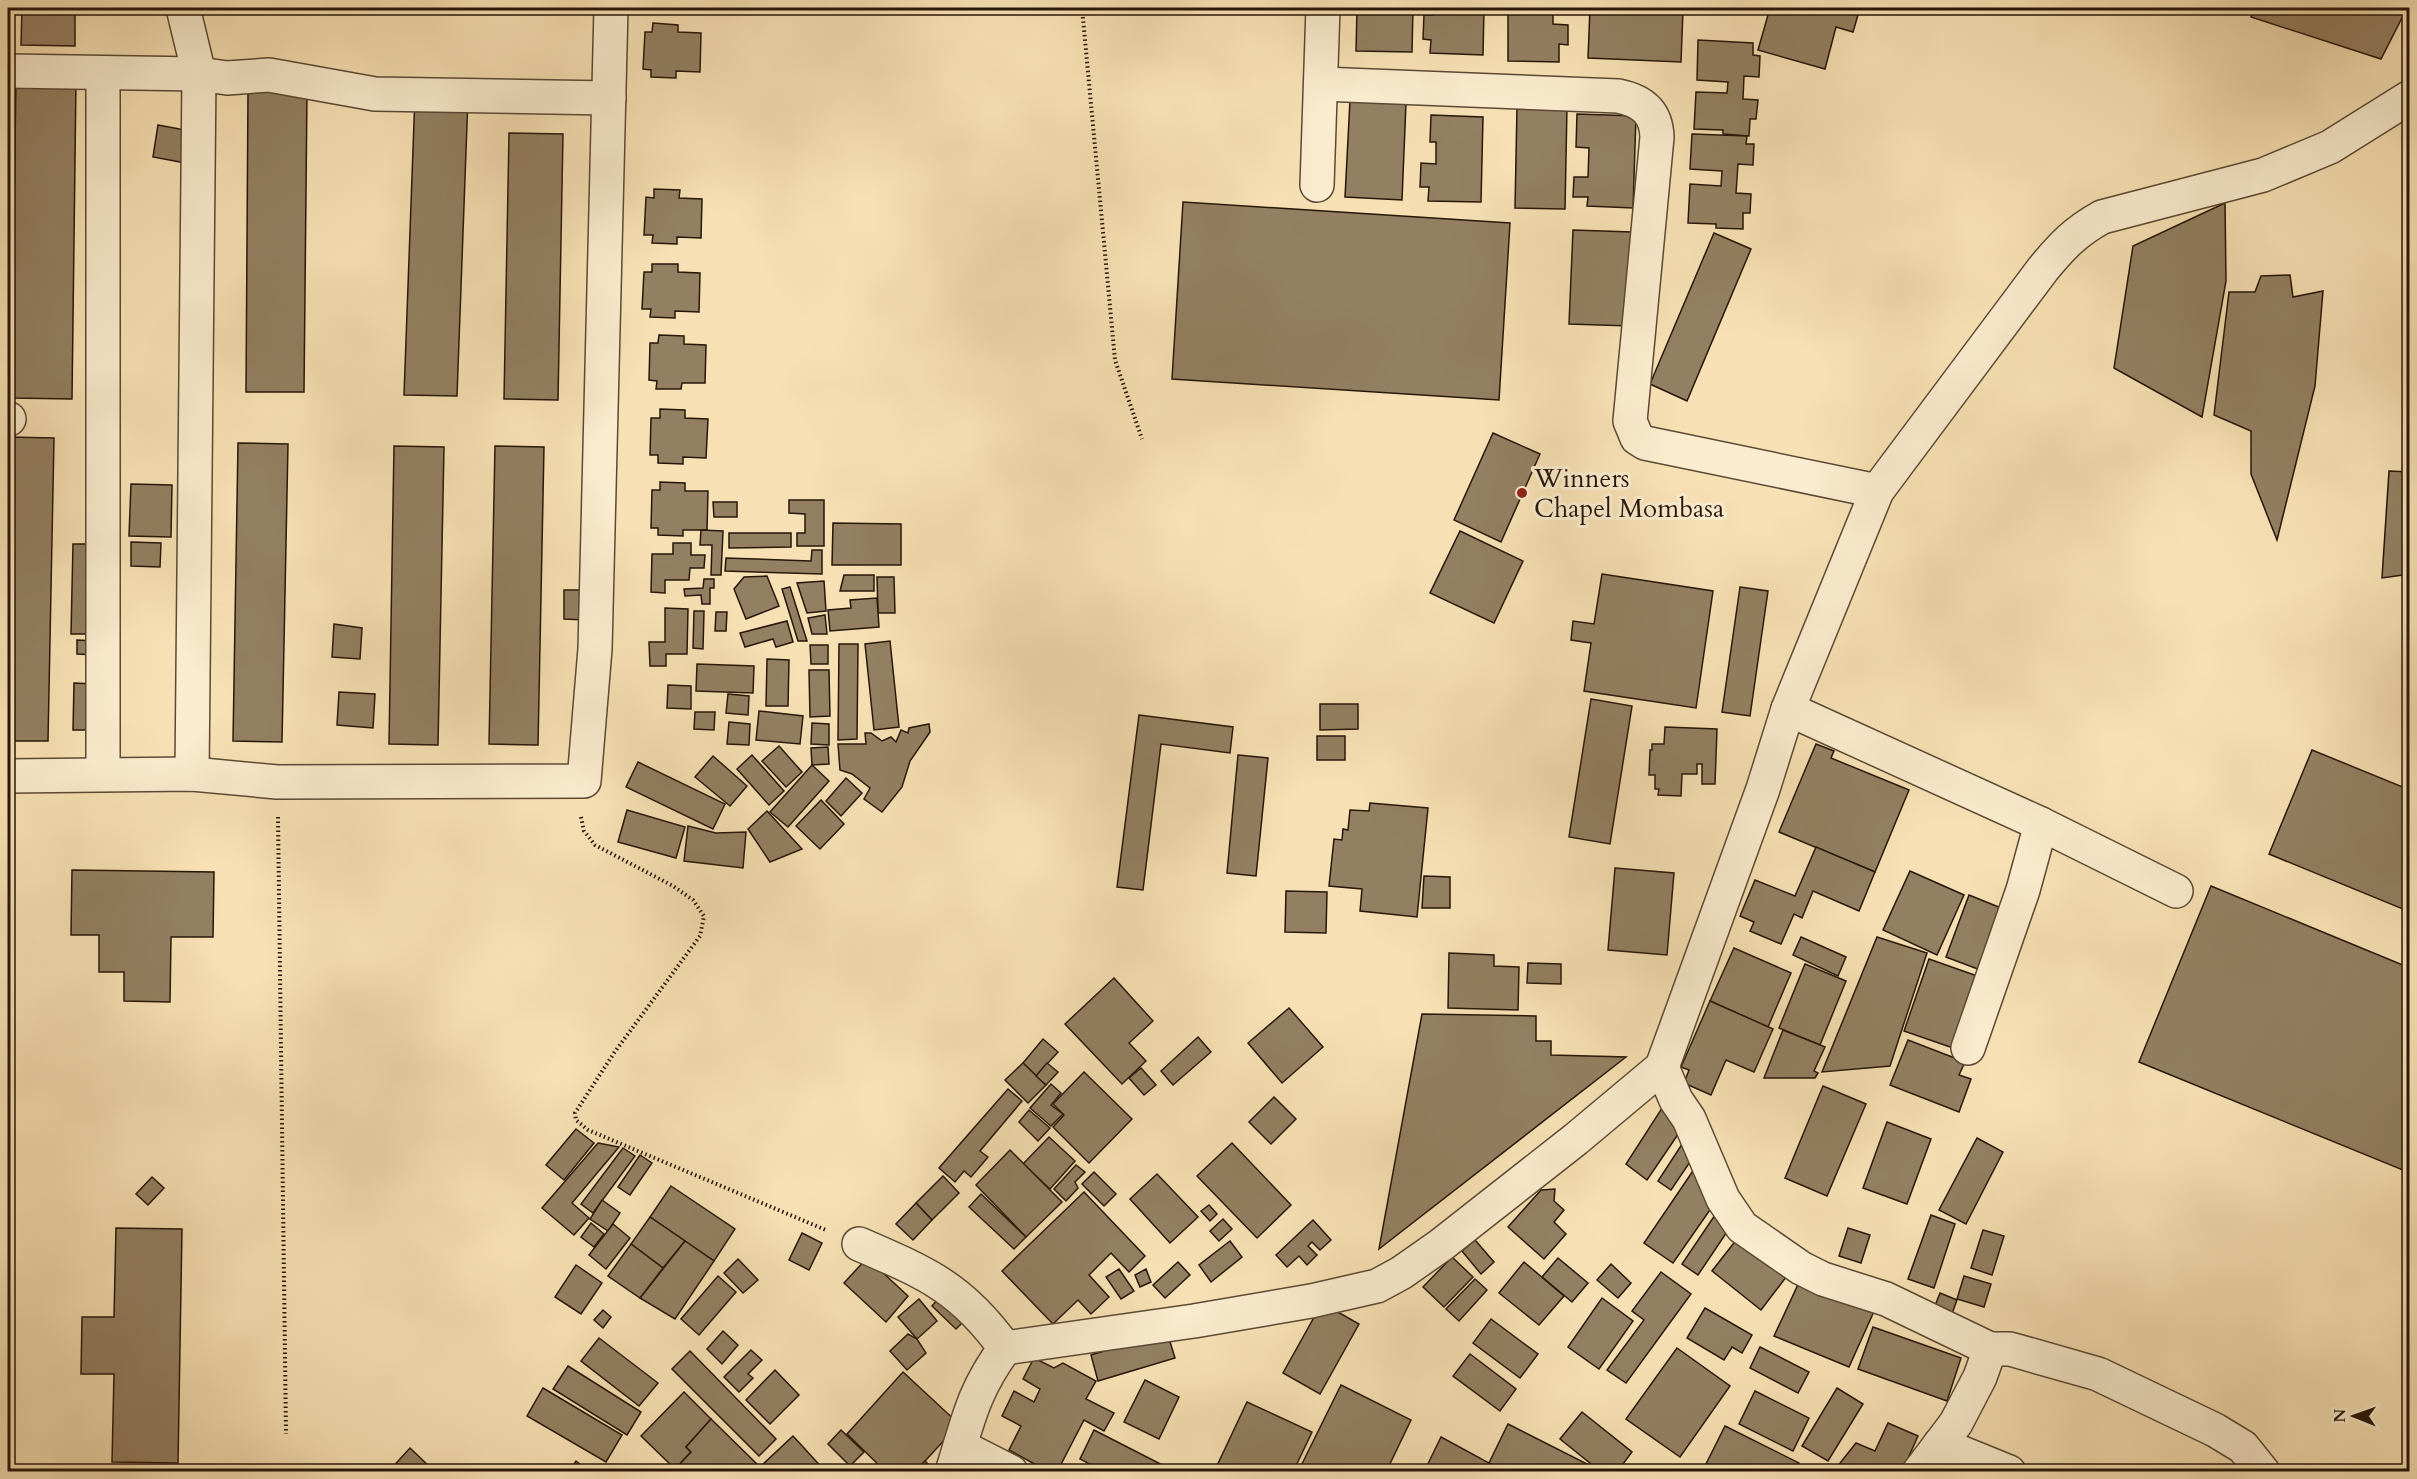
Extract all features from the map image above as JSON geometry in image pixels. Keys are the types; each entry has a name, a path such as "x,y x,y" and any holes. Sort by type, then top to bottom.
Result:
{"street":[{"path":"183,8 199,74 192,774"},
{"path":"8,776 192,774 277,782 584,781 596,649 611,8"},
{"path":"1317,185 1323,8"},
{"path":"8,71 199,74 228,78 269,75 375,94 609,98"},
{"path":"103,74 103,774"},
{"path":"1322,84 1618,96 1640,103 1651,111 1657,137 1630,421 1637,438 1656,446 1877,490"},
{"path":"1011,1472 956,1459 974,1400 988,1372 1005,1347 1194,1321 1311,1301 1377,1286 1401,1273 1442,1245 1576,1139 1662,1067 1763,789 1788,709 1877,490 2043,269 2065,241 2082,228 2112,214 2264,175 2330,147 2409,97"},
{"path":"1788,709 2041,824 2176,891"},
{"path":"1968,1048 2020,899 2041,824"},
{"path":"1662,1067 1676,1100 1689,1119 1723,1200 1734,1218 1742,1227 1800,1268 1823,1279 1886,1299 1990,1349 2010,1349 2098,1374 2215,1430 2242,1448 2263,1472"},
{"path":"859,1244 936,1279 967,1302 988,1323 1005,1347"},
{"path":"1919,1472 1956,1423 1980,1377 1990,1349"},
{"path":"1940,1444 2009,1472"}],"path":[{"path":"1082,8 1115,360 1142,439"},
{"path":"584,781 580,814 584,831 595,845 673,886 693,900 704,916 700,936 614,1053 575,1113 576,1120 588,1130 859,1244"},
{"path":"277,782 286,1434"}],"building":[{"path":"22,8 75,8 75,46 21,45"},
{"path":"1357,8 1413,8 1412,52 1356,51"},
{"path":"1433,8 1484,8 1483,55 1430,53 1431,40 1423,39 1424,15 1433,15"},
{"path":"1508,8 1553,8 1553,24 1568,25 1568,45 1559,44 1559,62 1508,61"},
{"path":"1590,8 1683,10 1681,62 1588,58"},
{"path":"1770,8 1860,8 1853,32 1836,27 1825,69 1758,50"},
{"path":"2254,8 2407,8 2381,59 2251,17"},
{"path":"653,23 678,25 678,32 701,33 700,72 676,71 676,78 651,77 651,70 643,69 645,32 652,32"},
{"path":"1698,40 1753,43 1753,55 1760,56 1759,77 1744,76 1743,99 1758,100 1756,119 1750,119 1749,136 1723,134 1723,130 1694,129 1696,92 1727,93 1728,82 1697,80"},
{"path":"16,80 76,81 72,399 11,398"},
{"path":"248,90 307,90 304,392 246,392"},
{"path":"415,95 468,97 457,396 404,395"},
{"path":"1350,100 1406,103 1402,200 1345,197"},
{"path":"1517,107 1567,107 1565,209 1515,208"},
{"path":"1577,114 1636,116 1633,208 1587,206 1588,197 1573,197 1574,177 1588,177 1589,148 1576,147"},
{"path":"1431,115 1483,117 1481,202 1428,201 1429,187 1420,187 1421,163 1436,164 1436,142 1430,142"},
{"path":"158,125 196,132 191,164 153,157"},
{"path":"509,133 563,134 558,400 504,399"},
{"path":"1692,134 1747,136 1746,144 1754,144 1753,165 1738,164 1736,193 1751,194 1750,213 1743,213 1743,229 1716,228 1716,224 1688,223 1690,184 1721,186 1722,171 1690,169"},
{"path":"654,189 680,190 679,198 702,199 701,238 677,237 677,244 652,243 653,235 644,235 646,197 654,198"},
{"path":"1183,202 1510,223 1499,400 1172,379"},
{"path":"2225,203 2226,281 2202,417 2114,368 2133,246"},
{"path":"1573,230 1632,232 1630,326 1569,324"},
{"path":"1714,233 1751,249 1687,401 1650,384"},
{"path":"652,264 678,264 678,272 700,273 699,312 675,311 675,318 650,317 651,309 642,309 644,272 652,272"},
{"path":"2290,275 2293,297 2323,291 2315,386 2277,540 2251,474 2251,431 2214,415 2229,292 2255,292 2261,276"},
{"path":"659,335 684,336 684,344 706,345 705,383 682,383 681,389 656,389 657,381 649,380 650,343 658,343"},
{"path":"660,409 685,410 685,418 708,419 706,458 683,457 683,464 658,463 658,455 650,455 651,418 660,418"},
{"path":"1493,433 1540,454 1501,542 1454,520"},
{"path":"8,437 54,438 48,741 8,741"},
{"path":"238,443 288,444 282,742 233,741"},
{"path":"394,446 444,447 438,745 389,744"},
{"path":"495,446 544,447 538,745 489,744"},
{"path":"2389,471 2410,472 2410,574 2382,578"},
{"path":"660,482 685,483 685,491 708,491 707,530 683,530 683,536 658,535 658,528 651,528 652,490 660,490"},
{"path":"131,484 172,485 171,537 129,536"},
{"path":"789,500 824,500 824,546 797,546 797,533 805,533 805,514 789,513"},
{"path":"713,502 737,502 737,517 714,517"},
{"path":"833,523 901,524 901,565 832,565"},
{"path":"701,530 723,531 721,575 711,575 712,545 700,545"},
{"path":"1460,531 1523,561 1494,623 1430,593"},
{"path":"729,533 791,533 791,547 729,548"},
{"path":"131,542 161,543 160,567 131,566"},
{"path":"673,543 691,543 691,555 705,555 704,568 690,568 689,580 665,580 665,593 651,592 652,554 673,554"},
{"path":"73,544 92,544 90,634 71,634"},
{"path":"812,550 822,550 822,574 725,571 726,558 811,561"},
{"path":"1602,574 1713,591 1696,708 1584,691 1591,643 1571,640 1573,621 1594,624"},
{"path":"844,575 874,575 874,591 840,591"},
{"path":"767,576 779,606 746,619 734,589 744,577"},
{"path":"877,577 894,577 895,613 878,613"},
{"path":"704,579 714,579 714,588 710,588 710,604 702,604 701,595 685,596 684,589 703,588"},
{"path":"824,581 826,611 807,613 797,583"},
{"path":"790,587 807,641 798,641 782,589"},
{"path":"1740,587 1768,591 1750,716 1722,712"},
{"path":"564,590 584,590 584,620 564,619"},
{"path":"877,598 879,627 830,631 828,610 851,608 850,600"},
{"path":"665,608 688,609 687,654 666,654 666,666 650,666 649,642 665,642"},
{"path":"694,611 704,611 703,649 693,648"},
{"path":"716,612 727,612 726,631 715,631"},
{"path":"825,615 827,634 812,634 808,618"},
{"path":"787,621 793,642 776,647 773,639 745,647 740,633"},
{"path":"334,624 362,628 360,659 332,657"},
{"path":"77,640 95,641 95,655 77,654"},
{"path":"890,641 899,727 874,730 865,644"},
{"path":"839,644 858,644 857,739 838,740"},
{"path":"810,645 828,645 828,664 811,664"},
{"path":"767,659 789,660 788,706 766,706"},
{"path":"697,664 754,666 753,693 696,691"},
{"path":"809,670 829,670 830,716 810,717"},
{"path":"74,683 95,684 94,730 73,730"},
{"path":"668,685 691,686 691,709 667,708"},
{"path":"339,692 375,694 373,728 337,725"},
{"path":"728,694 749,696 748,715 726,713"},
{"path":"1591,699 1632,706 1610,844 1569,837"},
{"path":"1320,704 1358,704 1358,729 1320,730"},
{"path":"759,711 803,716 800,744 756,740"},
{"path":"695,712 715,712 714,730 694,729"},
{"path":"1139,715 1233,727 1230,753 1161,744 1143,890 1117,887"},
{"path":"729,722 750,724 749,745 727,744"},
{"path":"812,723 829,724 829,745 811,744"},
{"path":"929,724 930,732 910,761 902,787 882,812 864,799 870,788 852,774 840,770 838,744 866,744 865,733 871,733 882,741 891,737 896,742 901,730 908,733 909,728"},
{"path":"1665,727 1717,729 1715,784 1702,784 1702,764 1697,764 1697,774 1682,774 1681,796 1658,795 1659,789 1655,789 1655,775 1649,775 1650,750 1652,750 1652,744 1664,744"},
{"path":"1317,736 1345,736 1345,760 1317,760"},
{"path":"1816,744 1834,751 1831,758 1909,790 1875,872 1779,832"},
{"path":"779,746 802,772 786,787 762,761"},
{"path":"828,747 829,764 812,765 811,748"},
{"path":"2312,750 2410,790 2410,912 2269,854"},
{"path":"752,755 784,791 769,805 737,769"},
{"path":"1238,755 1268,758 1256,876 1227,873"},
{"path":"713,756 747,786 730,806 695,777"},
{"path":"638,762 725,804 713,829 626,787"},
{"path":"812,765 829,781 788,827 770,812"},
{"path":"846,778 862,793 841,816 826,801"},
{"path":"821,800 844,824 820,849 796,826"},
{"path":"1370,803 1428,808 1417,917 1360,911 1362,889 1329,886 1334,839 1342,840 1343,829 1348,830 1350,810 1369,811"},
{"path":"627,810 685,827 676,858 618,842"},
{"path":"767,811 802,849 770,862 748,829"},
{"path":"688,826 716,833 746,832 743,868 684,861"},
{"path":"1816,847 1875,872 1859,911 1813,891 1802,918 1794,914 1781,944 1750,931 1754,922 1740,916 1755,880 1795,896"},
{"path":"1615,868 1674,873 1667,955 1608,950"},
{"path":"72,870 214,872 213,937 171,937 170,1002 124,1001 124,972 99,972 99,935 71,935"},
{"path":"1910,871 1964,895 1937,955 1883,930"},
{"path":"1424,876 1450,877 1450,908 1422,908"},
{"path":"2211,886 2410,968 2410,1173 2139,1062"},
{"path":"1286,891 1327,892 1326,933 1285,932"},
{"path":"1969,895 2006,910 1983,971 1946,957"},
{"path":"1801,937 1846,957 1838,976 1793,955"},
{"path":"1877,937 1927,953 1890,1066 1822,1072"},
{"path":"1734,948 1791,973 1768,1027 1710,1001"},
{"path":"1449,953 1494,955 1494,966 1519,967 1518,1010 1448,1008"},
{"path":"1929,959 1980,977 1956,1049 1904,1031"},
{"path":"1528,963 1561,964 1561,984 1527,983"},
{"path":"1805,964 1846,981 1820,1045 1779,1028"},
{"path":"1114,978 1153,1021 1129,1043 1146,1061 1122,1084 1065,1024"},
{"path":"1710,1001 1773,1029 1754,1072 1726,1060 1711,1095 1684,1083 1689,1070 1681,1067"},
{"path":"1289,1008 1323,1047 1282,1083 1248,1043"},
{"path":"1422,1014 1536,1016 1536,1041 1551,1041 1551,1055 1626,1057 1379,1249"},
{"path":"1783,1030 1825,1047 1814,1071 1818,1073 1815,1078 1764,1078"},
{"path":"1198,1037 1211,1052 1173,1085 1161,1071"},
{"path":"1043,1039 1058,1052 1036,1076 1023,1063"},
{"path":"1908,1040 1965,1062 1959,1075 1971,1079 1959,1112 1890,1085"},
{"path":"1023,1063 1046,1085 1028,1103 1005,1080"},
{"path":"1047,1063 1058,1072 1046,1085 1036,1076"},
{"path":"1141,1068 1156,1085 1144,1095 1129,1078"},
{"path":"1084,1072 1132,1119 1089,1163 1053,1127 1064,1115 1053,1104"},
{"path":"1051,1084 1061,1093 1051,1105 1063,1114 1051,1126 1030,1108"},
{"path":"1823,1086 1866,1104 1827,1196 1785,1178"},
{"path":"1008,1089 1022,1101 980,1151 988,1157 971,1177 964,1171 955,1182 939,1168"},
{"path":"1274,1097 1296,1119 1271,1144 1249,1122"},
{"path":"1664,1105 1681,1130 1647,1180 1626,1164"},
{"path":"1029,1110 1050,1128 1038,1141 1019,1122"},
{"path":"1887,1122 1931,1139 1907,1204 1863,1188"},
{"path":"576,1129 594,1143 564,1180 546,1165"},
{"path":"1049,1137 1075,1161 1050,1189 1023,1164"},
{"path":"1686,1138 1694,1156 1671,1190 1658,1181"},
{"path":"1977,1138 2003,1152 1966,1224 1939,1210"},
{"path":"598,1143 619,1147 572,1203 589,1218 574,1235 542,1208"},
{"path":"1232,1143 1291,1205 1257,1238 1197,1176"},
{"path":"623,1148 635,1156 593,1213 581,1204"},
{"path":"1010,1150 1062,1202 1026,1237 976,1185"},
{"path":"640,1155 652,1163 630,1195 618,1187"},
{"path":"1699,1162 1719,1197 1673,1263 1644,1243"},
{"path":"1076,1165 1085,1172 1075,1182 1078,1188 1066,1201 1054,1189"},
{"path":"1094,1172 1116,1194 1104,1206 1082,1184"},
{"path":"1157,1174 1198,1217 1170,1243 1130,1199"},
{"path":"943,1176 959,1193 932,1220 916,1203"},
{"path":"152,1177 164,1188 148,1205 136,1194"},
{"path":"671,1186 735,1229 714,1261 650,1217"},
{"path":"1555,1189 1554,1201 1564,1210 1554,1222 1566,1234 1544,1259 1508,1227 1541,1190"},
{"path":"1084,1192 1145,1256 1129,1272 1111,1253 1089,1275 1109,1297 1091,1314 1078,1300 1053,1324 1002,1271"},
{"path":"981,1194 1026,1237 1014,1249 969,1207"},
{"path":"602,1200 620,1213 608,1231 590,1219"},
{"path":"916,1203 932,1220 913,1240 896,1224"},
{"path":"1209,1205 1217,1214 1210,1221 1201,1211"},
{"path":"1717,1212 1733,1223 1698,1275 1682,1264"},
{"path":"1931,1215 1955,1224 1934,1288 1908,1279"},
{"path":"650,1217 685,1241 663,1268 631,1244"},
{"path":"1223,1219 1232,1229 1219,1241 1210,1231"},
{"path":"1313,1220 1331,1240 1320,1250 1312,1242 1308,1246 1317,1255 1307,1265 1299,1256 1287,1267 1276,1255"},
{"path":"591,1223 604,1234 594,1247 581,1237"},
{"path":"613,1224 630,1238 606,1269 589,1255"},
{"path":"116,1228 182,1229 178,1463 112,1462 114,1374 81,1374 82,1317 114,1317"},
{"path":"1848,1228 1870,1235 1861,1263 1839,1256"},
{"path":"1744,1230 1793,1268 1761,1310 1712,1271"},
{"path":"1983,1230 2004,1236 1992,1275 1971,1268"},
{"path":"802,1233 822,1243 809,1270 789,1260"},
{"path":"1475,1240 1494,1262 1481,1274 1462,1251"},
{"path":"685,1241 714,1261 675,1319 640,1298"},
{"path":"1230,1241 1242,1257 1211,1282 1199,1265"},
{"path":"631,1244 663,1268 640,1298 608,1276"},
{"path":"1452,1257 1473,1277 1444,1307 1423,1287"},
{"path":"867,1258 908,1296 886,1322 844,1283"},
{"path":"1558,1258 1588,1283 1572,1302 1542,1277"},
{"path":"738,1259 758,1280 743,1293 724,1273"},
{"path":"1178,1262 1190,1275 1165,1298 1153,1285"},
{"path":"1524,1262 1564,1296 1539,1325 1499,1293"},
{"path":"1611,1264 1631,1283 1618,1298 1597,1280"},
{"path":"576,1265 602,1283 581,1314 555,1297"},
{"path":"1119,1269 1134,1291 1121,1299 1106,1277"},
{"path":"1146,1269 1151,1282 1140,1287 1135,1275"},
{"path":"1661,1272 1691,1294 1626,1383 1607,1370 1644,1320 1632,1311"},
{"path":"718,1276 736,1292 699,1335 681,1319"},
{"path":"1802,1276 1876,1307 1849,1367 1774,1336"},
{"path":"1964,1276 1991,1284 1984,1307 1957,1299"},
{"path":"1475,1279 1487,1290 1459,1321 1446,1309"},
{"path":"945,1291 970,1315 956,1329 932,1306"},
{"path":"1940,1293 1957,1300 1949,1322 1931,1316"},
{"path":"1602,1298 1633,1321 1599,1369 1568,1347"},
{"path":"919,1299 937,1321 917,1339 898,1317"},
{"path":"1322,1303 1359,1324 1320,1394 1283,1373"},
{"path":"1705,1308 1752,1335 1742,1353 1732,1347 1724,1360 1687,1338"},
{"path":"603,1310 611,1317 603,1328 594,1320"},
{"path":"1491,1319 1538,1354 1520,1378 1473,1343"},
{"path":"1873,1327 1961,1358 1947,1401 1858,1369"},
{"path":"723,1331 738,1345 722,1364 707,1349"},
{"path":"1167,1332 1175,1358 1098,1381 1091,1355"},
{"path":"908,1334 917,1339 926,1353 907,1370 890,1351"},
{"path":"599,1338 658,1383 639,1406 581,1361"},
{"path":"1760,1347 1809,1372 1798,1393 1750,1368"},
{"path":"1677,1348 1730,1386 1680,1457 1626,1419"},
{"path":"751,1350 762,1360 748,1374 753,1378 739,1392 724,1377"},
{"path":"690,1351 776,1439 759,1456 672,1369"},
{"path":"1470,1354 1516,1389 1500,1411 1453,1376"},
{"path":"1034,1358 1054,1368 1063,1363 1096,1381 1086,1399 1114,1413 1104,1431 1084,1420 1057,1472 1049,1472 1009,1450 1021,1426 1002,1416 1014,1391 1034,1402 1040,1389 1023,1379"},
{"path":"568,1366 641,1412 627,1435 553,1389"},
{"path":"775,1370 799,1395 770,1424 746,1400"},
{"path":"903,1372 959,1424 915,1472 886,1472 847,1434"},
{"path":"1145,1380 1179,1397 1159,1439 1124,1422"},
{"path":"1341,1385 1411,1420 1386,1472 1298,1472"},
{"path":"543,1388 622,1435 606,1462 527,1416"},
{"path":"1837,1388 1863,1404 1828,1461 1802,1446"},
{"path":"1755,1391 1809,1418 1793,1451 1739,1424"},
{"path":"684,1392 711,1419 686,1447 691,1452 675,1469 641,1436"},
{"path":"1247,1402 1312,1432 1293,1472 1214,1472"},
{"path":"1582,1412 1632,1452 1617,1472 1601,1472 1560,1439"},
{"path":"711,1419 760,1467 755,1472 677,1472 675,1469 691,1452 686,1447"},
{"path":"1888,1423 1918,1436 1902,1472 1833,1472 1856,1443 1875,1451"},
{"path":"1508,1424 1595,1468 1593,1472 1507,1472 1489,1463"},
{"path":"1725,1426 1799,1463 1795,1472 1702,1472"},
{"path":"841,1430 864,1452 850,1466 828,1444"},
{"path":"1094,1430 1176,1472 1105,1472 1080,1459"},
{"path":"793,1436 826,1472 756,1472 760,1467"},
{"path":"1441,1437 1489,1463 1485,1472 1424,1472"},
{"path":"410,1448 435,1472 388,1472"},
{"path":"576,1461 590,1472 569,1472"},
{"path":"925,1461 936,1472 915,1472"}],"place":[{"name":"Winners Chapel Mombasa","path":"1522,493"}]}
